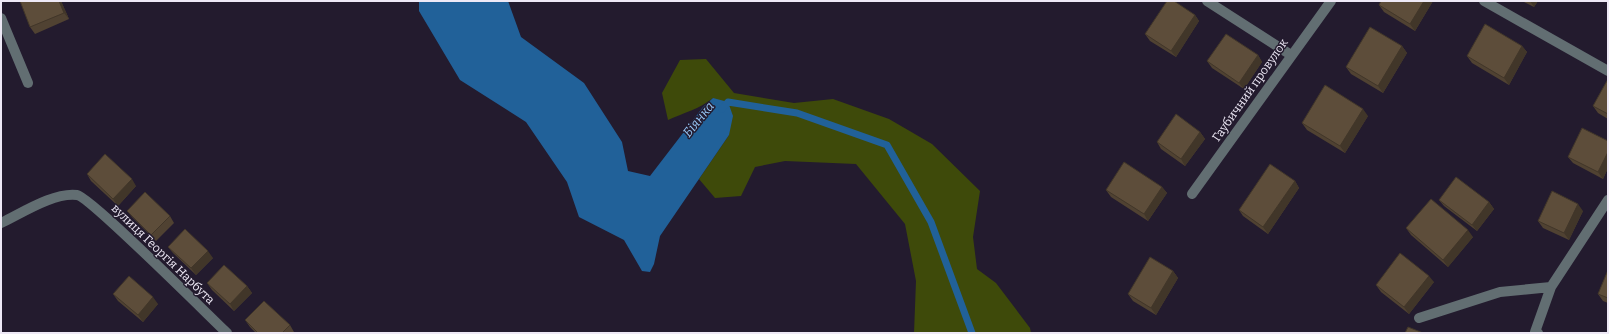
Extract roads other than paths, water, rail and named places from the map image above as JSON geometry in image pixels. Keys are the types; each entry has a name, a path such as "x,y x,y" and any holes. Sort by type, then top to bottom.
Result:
{"street":[{"path":"1207,1 1291,55"},
{"name":"Гаубичний провулок","path":"1192,194 1330,1"},
{"path":"1484,1 1608,71"},
{"path":"1,18 28,83"},
{"name":"вулиця Георгія Нарбута","path":"1,223 60,195 79,195 102,213 227,333"},
{"path":"1538,333 1535,332 1551,287 1608,200"},
{"path":"1419,318 1500,292 1551,287"}],"water":[{"path":"419,1 508,1 521,37 584,83 622,142 628,171 650,176 703,107 713,98 728,102 733,116 729,135 660,236 654,264 650,272 642,271 624,240 579,217 567,182 526,122 460,80 419,11"}],"waterway":[{"name":"Біянка","path":"722,109 728,102 797,113 887,145 931,222 972,333"}]}
